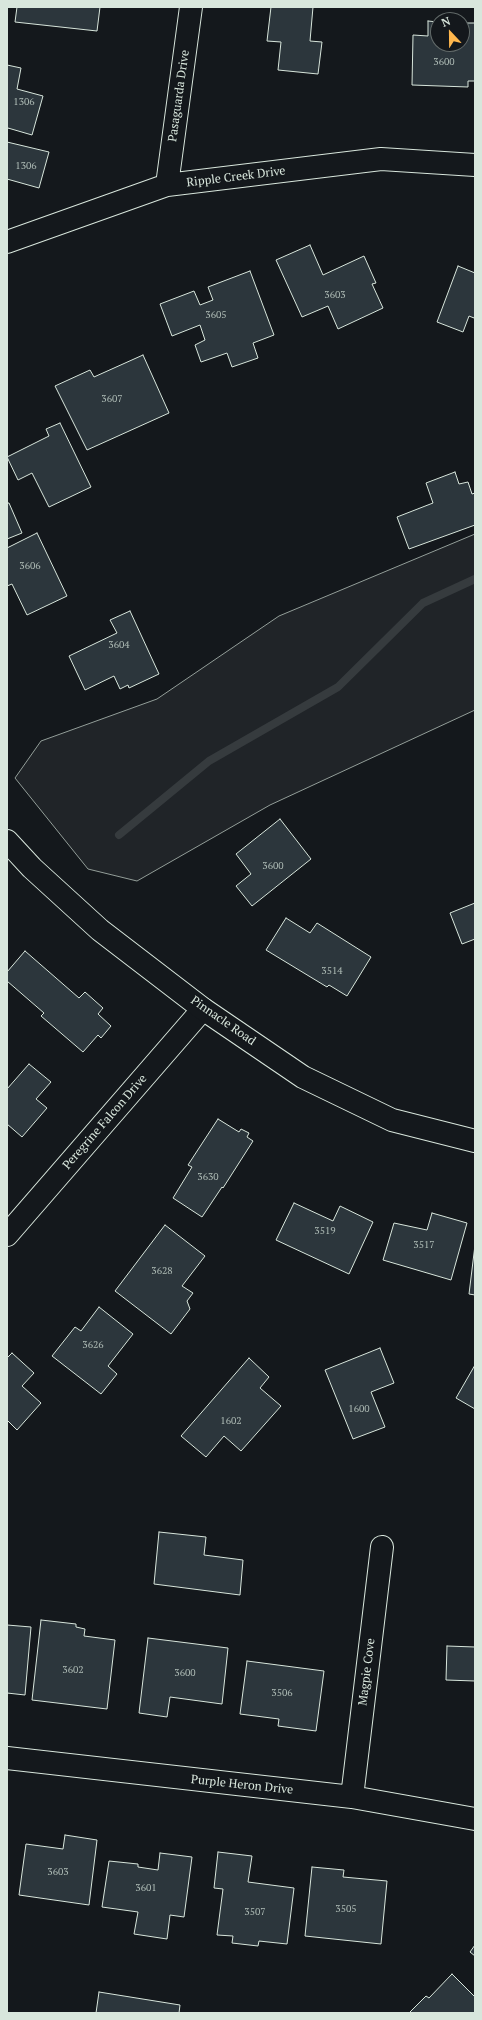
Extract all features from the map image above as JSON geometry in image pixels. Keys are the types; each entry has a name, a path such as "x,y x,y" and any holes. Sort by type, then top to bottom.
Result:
{"street":[{"name":"Pasaguarda Drive","path":"167,185 191,7"},
{"name":"Ripple Creek Drive","path":"7,242 167,185 381,160 475,164"},
{"name":"Pinnacle Road","path":"7,841 32,868 100,930 203,1009 303,1077 392,1120 475,1141"},
{"name":"Peregrine Falcon Drive","path":"7,1235 203,1009"},
{"name":"Magpie Cove","path":"352,1797 382,1547"},
{"name":"Purple Heron Drive","path":"7,1758 352,1797 475,1819"}],"shaded area":[{"path":"475,534 475,710 270,805 137,881 88,869 15,778 41,741 157,699 279,616"}],"building":[{"path":"17,7 100,7 97,31 15,22"},
{"path":"271,7 313,7 310,41 322,42 318,74 278,70 281,42 267,41"},
{"path":"428,21 430,21 430,52 470,52 470,23 475,23 475,81 468,81 468,87 412,85 413,35 428,36"},
{"path":"7,65 21,68 17,89 43,96 32,135 8,128 7,131"},
{"path":"7,142 49,152 39,188 7,179"},
{"path":"310,245 323,275 364,256 376,283 372,284 383,308 338,329 328,306 302,317 276,260"},
{"path":"458,266 475,273 475,315 474,318 469,316 463,332 437,322"},
{"path":"250,271 274,335 253,343 258,358 232,367 227,353 201,362 195,345 205,340 200,325 172,336 160,304 194,291 200,305 213,300 208,287"},
{"path":"143,355 169,413 87,450 55,386 90,370 94,377"},
{"path":"60,423 91,487 49,507 32,473 18,480 7,457 49,436 46,429"},
{"path":"455,472 459,484 468,482 472,494 475,493 475,525 409,549 397,517 433,503 426,483"},
{"path":"7,503 9,503 22,533 7,539"},
{"path":"37,533 67,596 27,615 12,584 7,586 7,548"},
{"path":"130,611 159,674 129,688 128,685 120,689 114,676 85,690 69,656 117,633 110,620"},
{"path":"280,819 311,859 252,906 236,886 251,874 236,854"},
{"path":"475,903 475,939 462,944 450,913"},
{"path":"286,918 310,933 317,923 371,957 347,996 329,985 327,987 266,950"},
{"path":"25,951 79,998 85,992 103,1008 98,1014 111,1026 101,1038 98,1035 83,1052 41,1016 44,1013 7,981 7,972"},
{"path":"29,1064 51,1082 36,1099 47,1108 22,1137 7,1124 7,1089"},
{"path":"218,1119 239,1132 241,1129 249,1133 247,1137 253,1141 223,1188 222,1187 202,1217 173,1198 192,1167 188,1165"},
{"path":"294,1203 333,1221 340,1206 373,1222 349,1274 276,1240"},
{"path":"432,1213 467,1223 451,1280 383,1260 394,1223 427,1230"},
{"path":"165,1225 205,1256 182,1286 193,1293 187,1301 190,1309 171,1334 115,1291"},
{"path":"475,1245 475,1295 469,1294"},
{"path":"99,1307 133,1334 108,1366 117,1374 101,1394 52,1356 75,1327 81,1331"},
{"path":"380,1348 394,1383 371,1392 385,1427 353,1439 325,1370"},
{"path":"12,1353 34,1373 22,1386 41,1403 17,1430 7,1420 7,1358"},
{"path":"249,1358 269,1377 260,1388 281,1406 241,1451 224,1436 206,1457 181,1436"},
{"path":"475,1365 475,1409 456,1398"},
{"path":"159,1532 206,1537 204,1555 243,1560 240,1595 154,1584"},
{"path":"41,1620 76,1624 76,1627 85,1629 84,1636 115,1640 107,1709 32,1700"},
{"path":"7,1625 31,1627 25,1695 7,1693"},
{"path":"148,1638 228,1648 222,1704 170,1697 167,1717 139,1713"},
{"path":"447,1646 475,1647 475,1681 446,1680"},
{"path":"247,1661 324,1671 316,1731 278,1726 279,1719 240,1714"},
{"path":"65,1835 97,1840 89,1905 19,1895 26,1844 63,1849"},
{"path":"218,1852 252,1856 248,1882 294,1888 287,1944 259,1941 258,1946 232,1943 233,1936 217,1935 223,1889 214,1888"},
{"path":"160,1853 192,1857 184,1917 170,1915 167,1939 134,1934 138,1912 102,1907 109,1861 138,1864 138,1867 158,1870"},
{"path":"312,1867 344,1870 343,1877 387,1881 381,1944 305,1936"},
{"path":"475,1945 475,1956 470,1952"},
{"path":"452,1974 475,1997 475,2013 409,2013 426,1996 429,1998"},
{"path":"99,1992 180,2005 179,2013 96,2013"}],"waterway":[{"path":"119,835 209,761 338,687 423,603 475,579"}]}
